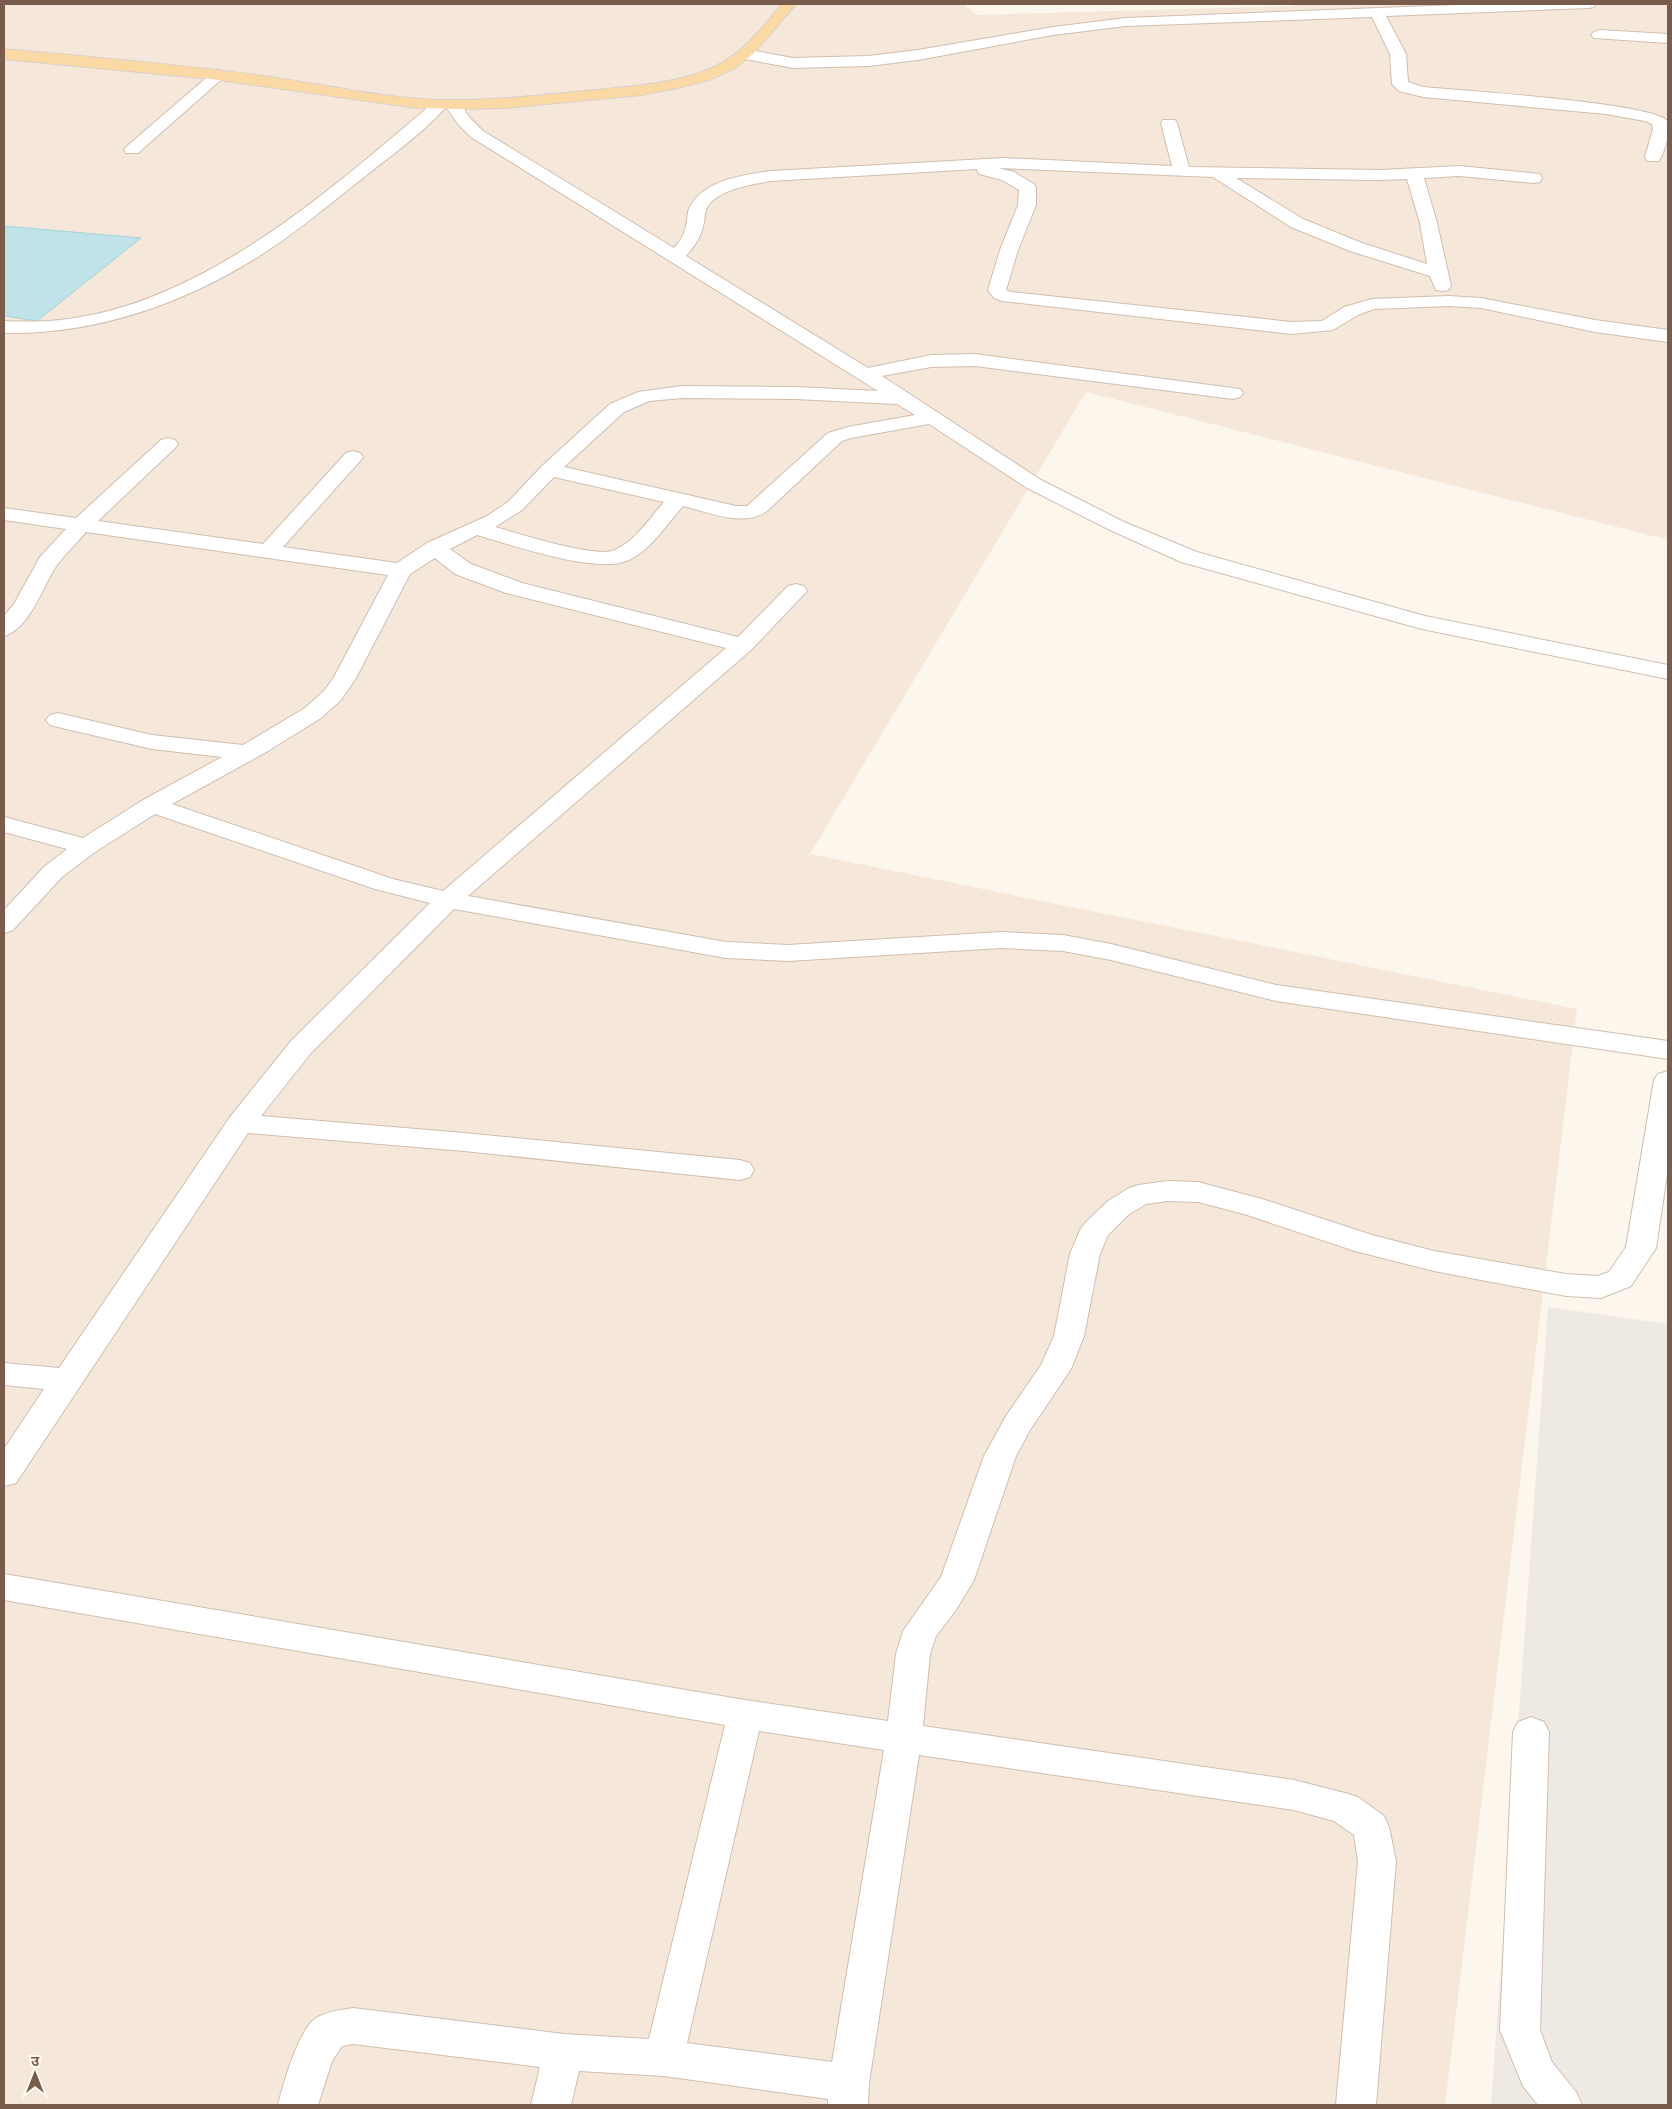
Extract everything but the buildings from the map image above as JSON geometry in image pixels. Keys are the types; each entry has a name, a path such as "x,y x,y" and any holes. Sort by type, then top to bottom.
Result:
{"main road":[{"path":"4,54 218,75 373,99 446,105 578,97 668,85 718,70 745,54 762,38 789,4"}],"street":[{"path":"745,54 793,63 868,61 927,54 1053,31 1126,22 1377,12 1412,7 1589,4"},
{"path":"1377,12 1398,54 1400,84 1405,88 1423,92 1606,109 1649,117 1660,122 1661,129 1653,157"},
{"path":"1599,35 1668,39"},
{"path":"132,150 218,75"},
{"path":"8,330 45,328 82,322 128,310 188,286 256,250 365,169 446,105 477,134 865,374 1034,484 1117,526 1189,557 1422,622 1668,672"},
{"path":"1169,123 1182,172"},
{"path":"676,256 686,248 693,233 698,207 713,192 750,179 771,176 966,164 1031,163 1216,173 1414,174 1459,171 1534,178"},
{"path":"966,164 1008,176 1028,188 1026,205 1009,250 997,290 1000,294 1292,328 1326,326 1350,311 1372,304 1449,301 1481,304 1595,326 1668,336"},
{"path":"1216,173 1297,223 1356,247 1436,272"},
{"path":"1414,174 1427,212 1436,272 1449,301"},
{"path":"865,374 931,361 975,360 1233,393"},
{"path":"4,925 53,872 86,847 152,804 248,753 313,713 334,695 345,678 401,570 435,548 494,520 515,506 549,470 617,408 645,396 701,392 795,393 901,398"},
{"path":"549,470 678,500 736,512 750,513 760,508 835,437 932,418"},
{"path":"4,628 22,607 48,562 82,524 168,444"},
{"path":"268,551 353,456"},
{"path":"476,528 582,556 610,559 620,558 633,548 678,500"},
{"path":"4,514 401,570"},
{"path":"435,548 450,561 463,568 514,588 743,645"},
{"path":"4,1474 240,1123 301,1047 448,900 743,645 796,591"},
{"path":"58,720 152,742 248,753"},
{"path":"152,804 384,884 448,900 734,950 788,954 1001,940 1063,943 1111,952 1276,993 1668,1050"},
{"path":"4,824 86,847"},
{"path":"298,2105 314,2053 330,2030 353,2026 564,2052 664,2058 849,2094 904,1738 913,1654 920,1631 944,1601 957,1580 1000,1456 1017,1424 1055,1368 1069,1336 1085,1254 1096,1230 1118,1208 1139,1195 1168,1191 1198,1192 1252,1206 1366,1244 1434,1261 1566,1285 1601,1286 1620,1279 1641,1248 1668,1080"},
{"path":"240,1123 464,1142 740,1170"},
{"path":"4,1374 67,1380"},
{"path":"4,1587 745,1714 1294,1795 1345,1808 1371,1826 1377,1861 1356,2105"},
{"path":"664,2058 745,1714"},
{"path":"1531,1732 1520,2030 1537,2073 1562,2105"},
{"path":"551,2105 564,2052"}],"shaded area":[{"path":"4,4 964,4 976,15 1292,6 1293,4 1668,4 1668,540 1086,392 810,854 1577,1009 1445,2105 4,2105"},
{"path":"1548,1307 1668,1324 1668,2105 1491,2105"}],"water":[{"path":"4,226 141,238 37,321 4,316"}]}
